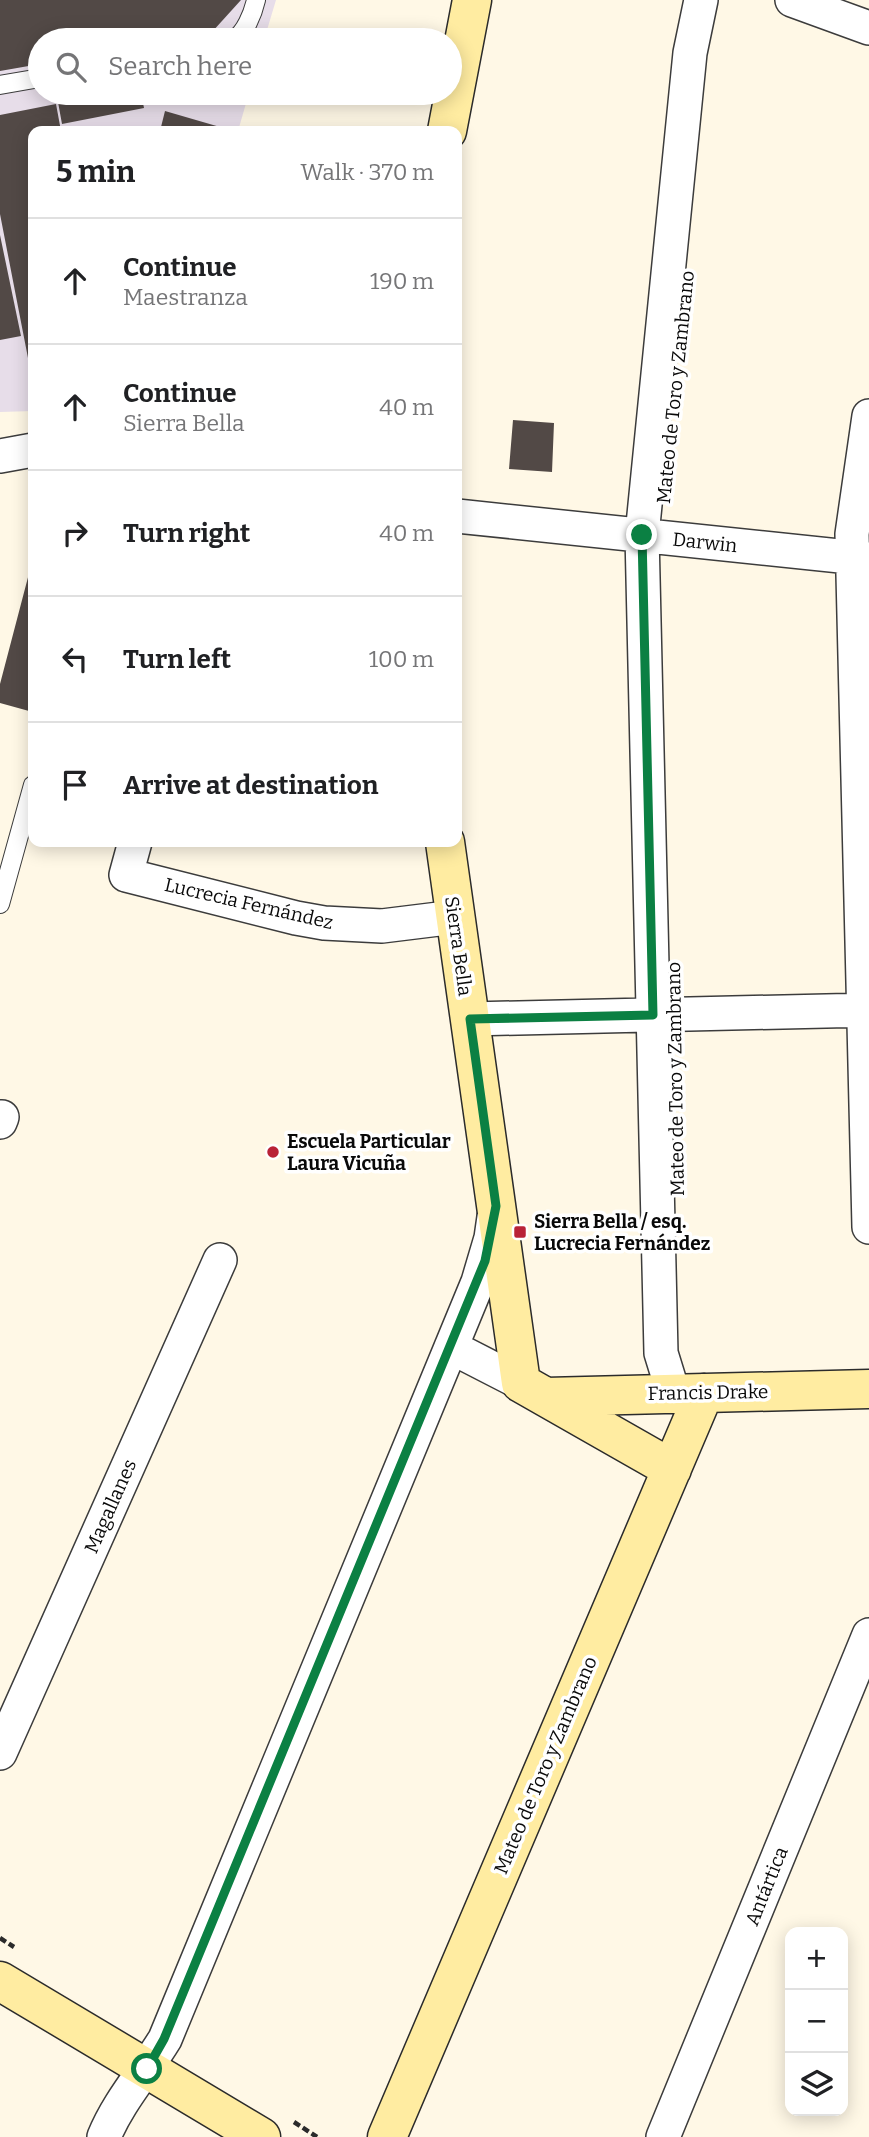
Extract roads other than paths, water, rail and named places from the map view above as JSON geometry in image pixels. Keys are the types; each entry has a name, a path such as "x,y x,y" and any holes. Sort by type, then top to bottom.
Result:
{"street":[{"path":"462,52 472,0"},
{"name":"Mateo de Toro y Zambrano","path":"387,2137 672,1469 689,1393 682,1353 663,1014 651,536 690,53 701,0"},
{"name":"Mateo de Toro y Zambrano","path":"651,536 708,55 718,0"},
{"path":"792,0 869,28"},
{"path":"448,126 452,105"},
{"path":"869,416 852,534 861,558 869,1227"},
{"path":"0,456 28,451"},
{"name":"Darwin","path":"462,517 861,558"},
{"name":"Lucrecia Fernández","path":"134,847 126,875 296,918 324,923 382,926 455,917"},
{"name":"Sierra Bella","path":"446,847 496,1206 533,1390"},
{"path":"470,1019 866,1010"},
{"path":"104,2137 111,2119 147,2069 170,2026 451,1347 485,1261 496,1206"},
{"name":"Magallanes","path":"0,1753 220,1259"},
{"path":"451,1347 672,1469"},
{"name":"Francis Drake","path":"533,1390 689,1393 869,1389"},
{"name":"Antártica","path":"663,2137 869,1635"},
{"path":"0,1981 261,2137"}],"lane":[{"path":"244,28 256,0"},
{"path":"0,85 28,80"},
{"path":"0,904 28,803"}],"place":[{"name":"Escuela Particular Laura Vicuña","path":"273,1152"},
{"name":"Sierra Bella / esq. Lucrecia Fernández","path":"520,1232"}]}
